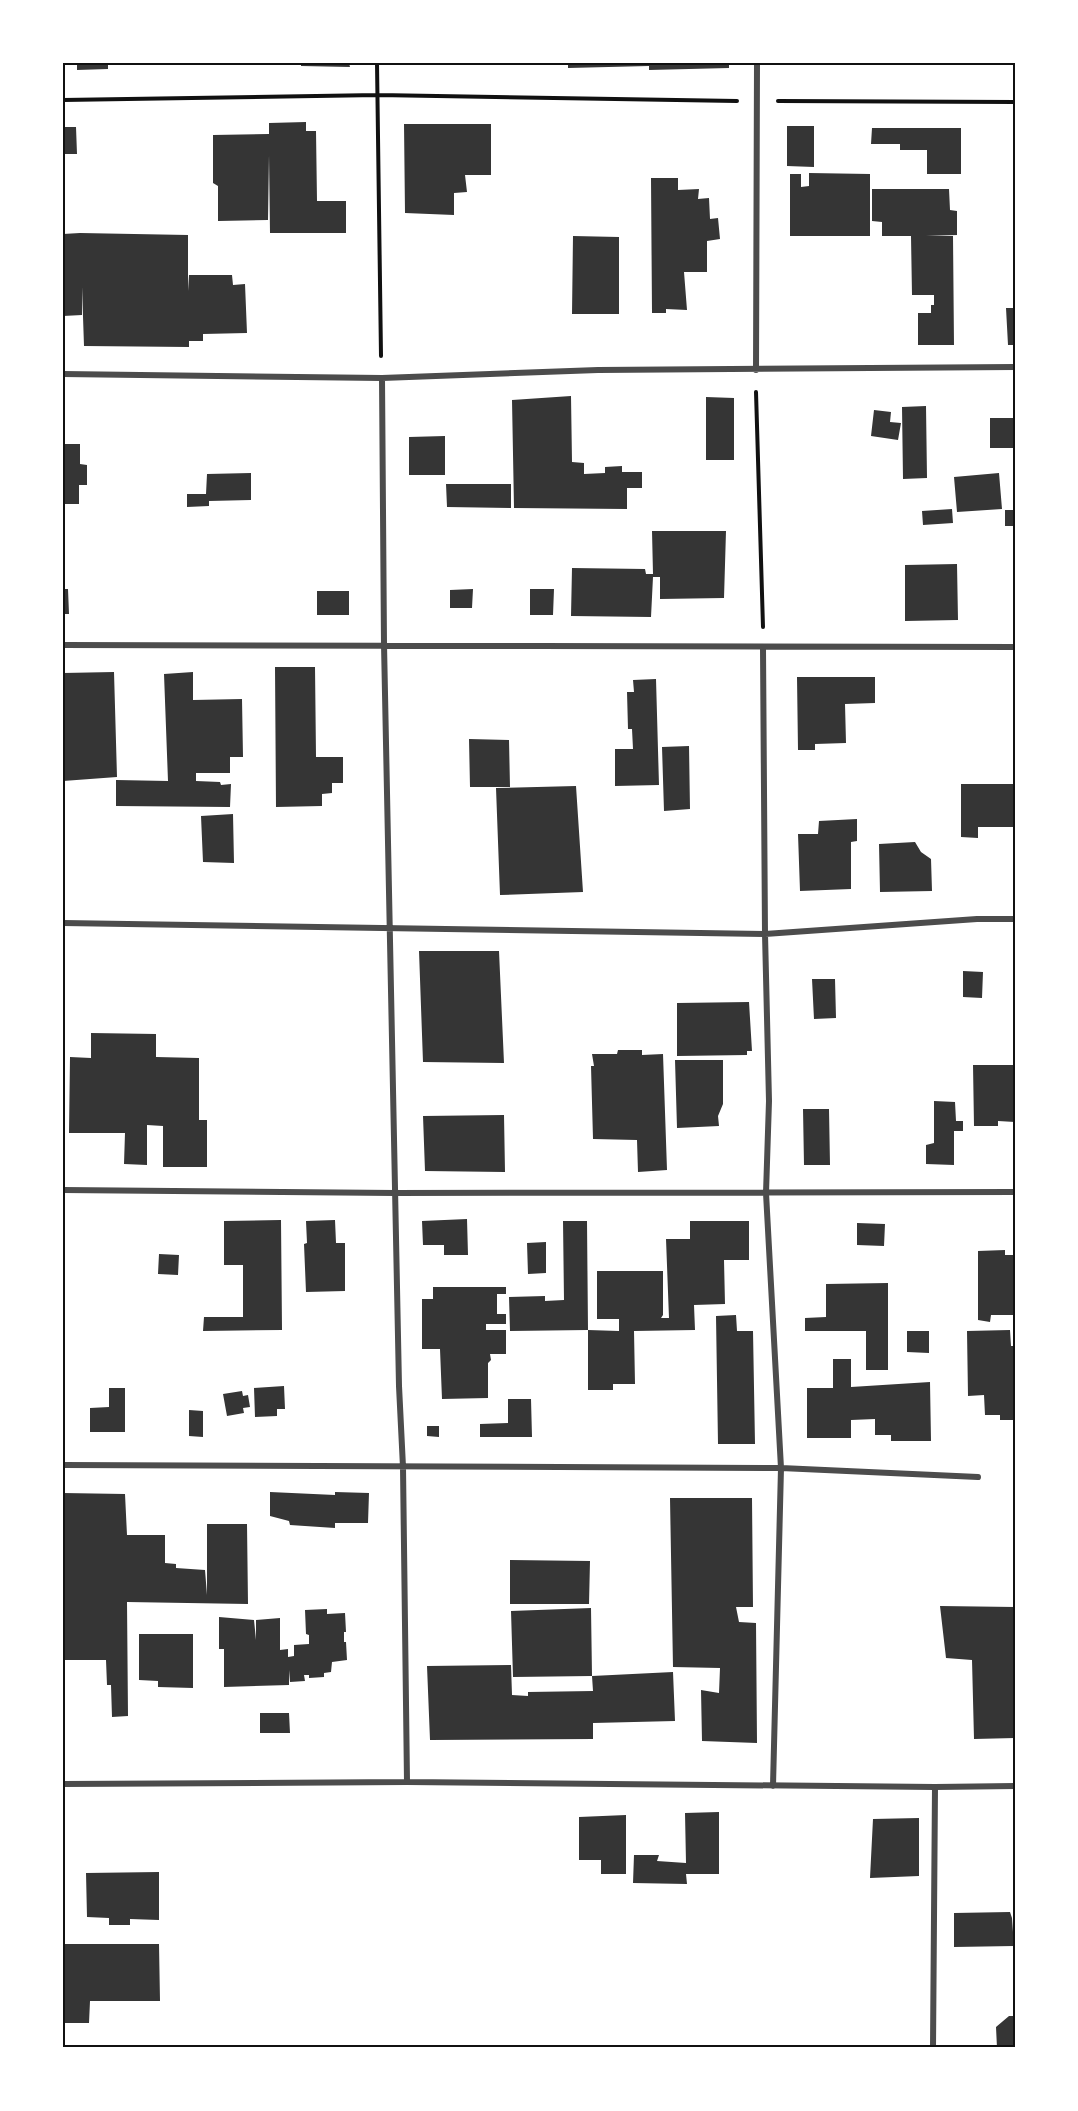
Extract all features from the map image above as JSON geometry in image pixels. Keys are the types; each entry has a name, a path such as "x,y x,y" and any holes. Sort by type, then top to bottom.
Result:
{"street":[{"path":"756,370 758,63"},
{"path":"63,374 382,378 598,370 1015,367"},
{"path":"382,378 384,644 399,1386 404,1467 407,1782"},
{"path":"63,645 1015,647"},
{"path":"764,648 765,934 769,1101 766,1193 781,1468 773,1786"},
{"path":"63,923 765,934 977,919 1015,919"},
{"path":"63,1190 1015,1192"},
{"path":"63,1465 781,1468 978,1477"},
{"path":"63,1784 407,1782 1015,1786"},
{"path":"933,2048 934,1787"}],"path":[{"path":"377,63 382,378"},
{"path":"63,100 378,95 757,101 1015,102"},
{"path":"756,370 764,648"}],"building":[{"path":"77,63 108,63 108,69 77,70"},
{"path":"301,63 349,63 350,67 301,66"},
{"path":"568,63 729,63 729,68 649,70 649,66 568,68"},
{"path":"306,122 306,131 316,131 317,201 346,201 346,233 270,233 269,155 268,220 218,221 218,186 213,183 213,135 269,134 269,123"},
{"path":"404,124 491,124 491,175 465,175 467,192 454,193 454,215 405,213"},
{"path":"787,126 814,126 814,167 787,166"},
{"path":"63,127 76,127 77,154 63,154"},
{"path":"872,128 961,128 961,174 927,174 927,150 900,150 900,144 871,144"},
{"path":"809,173 870,174 870,236 790,236 790,174 801,174 801,187 809,186"},
{"path":"651,178 678,178 678,190 699,189 698,199 709,198 710,219 718,218 720,239 707,241 707,272 684,272 687,310 666,309 666,313 652,313"},
{"path":"872,189 949,189 950,210 957,211 957,235 926,236 953,236 954,345 918,345 918,313 931,313 934,295 912,295 911,236 882,236 882,222 872,221"},
{"path":"63,234 188,235 188,291 189,275 232,275 233,285 245,284 247,333 203,334 203,341 189,341 189,347 84,346 82,287 82,315 63,316"},
{"path":"573,236 619,237 619,314 572,314"},
{"path":"1006,308 1015,308 1015,345 1008,345"},
{"path":"571,396 572,462 584,463 584,474 605,473 605,467 622,466 622,472 642,472 642,488 627,488 627,509 514,508 512,400"},
{"path":"706,397 734,398 734,460 706,460"},
{"path":"926,406 927,478 903,479 902,407"},
{"path":"874,410 891,412 890,422 901,423 898,440 871,436"},
{"path":"990,418 1015,418 1015,448 990,448"},
{"path":"445,436 445,475 409,475 409,437"},
{"path":"63,444 80,444 80,464 87,465 87,485 79,485 79,504 63,504"},
{"path":"251,473 251,500 209,501 209,506 187,507 187,494 206,494 207,474"},
{"path":"999,473 1002,509 957,512 954,477"},
{"path":"446,484 511,484 511,508 447,507"},
{"path":"952,509 953,523 923,525 922,511"},
{"path":"1005,510 1015,510 1015,526 1005,526"},
{"path":"652,531 726,531 724,598 660,599 660,577 653,577 651,617 571,616 572,568 645,569 646,574 653,574"},
{"path":"957,564 958,620 905,621 905,565"},
{"path":"63,589 68,589 69,614 63,614"},
{"path":"473,589 472,608 450,608 450,590"},
{"path":"530,589 554,589 553,615 530,615"},
{"path":"317,591 349,591 349,615 317,615"},
{"path":"275,667 315,667 316,757 343,757 343,783 332,783 332,793 322,794 322,806 276,807"},
{"path":"114,672 117,777 63,781 63,673"},
{"path":"193,672 193,700 242,699 243,757 230,757 230,773 196,773 196,781 220,782 221,785 231,784 230,807 116,806 116,780 168,781 164,674"},
{"path":"797,677 875,677 875,703 845,704 846,743 815,744 815,750 798,750"},
{"path":"656,679 659,785 615,786 615,749 633,749 632,729 628,729 627,692 634,692 633,680"},
{"path":"469,739 509,740 510,787 470,787"},
{"path":"689,746 690,809 664,811 662,747"},
{"path":"961,784 1015,784 1015,827 978,827 978,838 961,837"},
{"path":"576,786 583,892 500,895 496,788"},
{"path":"233,814 234,863 203,862 201,816"},
{"path":"857,819 857,841 851,842 851,889 800,891 798,834 818,834 819,821"},
{"path":"915,842 921,852 931,859 932,891 880,892 879,844"},
{"path":"419,951 499,951 504,1063 423,1062"},
{"path":"963,971 983,972 982,998 963,997"},
{"path":"812,979 835,979 836,1018 814,1019"},
{"path":"749,1002 752,1051 747,1051 747,1055 677,1056 677,1003"},
{"path":"91,1033 156,1034 156,1057 199,1058 199,1120 207,1120 207,1167 163,1167 163,1126 147,1125 147,1165 124,1164 125,1133 69,1133 70,1057 91,1058"},
{"path":"618,1050 642,1050 642,1055 663,1054 667,1170 638,1172 637,1140 593,1139 591,1066 594,1066 592,1054 617,1054"},
{"path":"675,1060 723,1060 723,1104 718,1116 719,1126 677,1128"},
{"path":"973,1065 1015,1065 1015,1122 998,1121 998,1126 974,1126"},
{"path":"934,1101 955,1102 956,1121 963,1121 963,1131 954,1131 954,1165 926,1164 926,1145 934,1143"},
{"path":"803,1109 829,1109 830,1165 804,1165"},
{"path":"504,1115 505,1172 425,1171 423,1116"},
{"path":"467,1219 468,1255 444,1255 444,1245 423,1245 422,1221"},
{"path":"281,1220 282,1330 203,1331 204,1317 243,1317 243,1265 224,1265 224,1221"},
{"path":"335,1220 336,1243 345,1243 345,1291 306,1292 304,1244 307,1243 306,1221"},
{"path":"563,1221 587,1221 588,1330 510,1331 509,1297 545,1296 545,1301 564,1300"},
{"path":"690,1221 749,1221 749,1260 724,1260 725,1304 694,1305 695,1330 634,1331 635,1384 613,1384 613,1390 588,1390 588,1330 619,1331 619,1319 597,1319 597,1271 663,1271 663,1315 661,1318 669,1318 666,1239 690,1239"},
{"path":"857,1223 885,1224 884,1246 857,1245"},
{"path":"546,1242 546,1273 528,1274 527,1243"},
{"path":"1005,1250 1005,1255 1015,1255 1015,1315 991,1315 990,1322 978,1320 978,1251"},
{"path":"159,1254 179,1255 178,1275 158,1274"},
{"path":"888,1283 888,1370 866,1370 866,1331 805,1331 805,1318 826,1317 826,1284"},
{"path":"433,1287 506,1287 506,1294 497,1294 497,1314 506,1314 506,1324 486,1324 486,1330 506,1330 506,1354 490,1354 488,1398 442,1399 440,1349 422,1349 422,1299 433,1299"},
{"path":"736,1315 737,1331 753,1331 755,1444 718,1444 716,1316"},
{"path":"1010,1330 1011,1346 1015,1346 1015,1420 1000,1420 1000,1415 985,1415 984,1395 968,1396 967,1331"},
{"path":"907,1331 929,1331 929,1353 907,1352"},
{"path":"833,1359 851,1359 851,1387 930,1382 931,1441 891,1441 891,1435 875,1435 875,1419 851,1420 851,1438 807,1438 807,1388 833,1388"},
{"path":"284,1386 285,1409 277,1409 277,1416 255,1417 254,1388"},
{"path":"109,1388 125,1388 125,1432 90,1432 90,1408 109,1407"},
{"path":"242,1391 243,1396 248,1395 250,1407 243,1408 244,1413 227,1416 223,1394"},
{"path":"508,1399 531,1399 532,1437 480,1437 480,1424 508,1423"},
{"path":"189,1410 203,1411 203,1437 189,1436"},
{"path":"427,1426 439,1426 439,1437 427,1436"},
{"path":"270,1492 335,1495 335,1492 369,1493 368,1523 335,1523 335,1528 290,1525 289,1521 270,1516"},
{"path":"63,1493 125,1494 127,1535 165,1535 165,1563 176,1564 176,1568 205,1570 207,1595 207,1524 247,1524 248,1604 127,1602 128,1716 112,1717 111,1685 107,1685 106,1660 63,1660"},
{"path":"670,1498 752,1498 753,1607 736,1607 739,1622 756,1623 757,1743 702,1741 701,1690 719,1693 720,1668 673,1667"},
{"path":"510,1560 590,1561 589,1604 510,1604"},
{"path":"940,1606 1015,1607 1015,1738 974,1739 972,1660 946,1658"},
{"path":"591,1608 592,1676 513,1677 511,1611"},
{"path":"327,1609 327,1614 345,1613 344,1642 346,1642 347,1660 332,1662 331,1672 324,1673 324,1677 309,1678 309,1675 304,1675 305,1681 290,1682 289,1670 289,1685 224,1687 224,1649 219,1649 219,1617 254,1620 256,1640 256,1620 280,1618 280,1650 288,1649 288,1657 294,1656 294,1645 309,1644 309,1635 306,1634 305,1610"},
{"path":"139,1634 193,1634 193,1688 158,1687 158,1681 139,1680"},
{"path":"511,1665 512,1695 528,1696 528,1692 593,1691 592,1676 673,1672 675,1721 593,1723 593,1739 430,1740 427,1666"},
{"path":"260,1713 289,1713 290,1733 260,1733"},
{"path":"719,1812 719,1874 686,1874 687,1884 633,1883 634,1855 659,1855 657,1861 686,1863 685,1813"},
{"path":"626,1815 626,1874 601,1874 601,1860 579,1860 579,1817"},
{"path":"919,1818 919,1876 870,1878 873,1819"},
{"path":"159,1872 159,1920 130,1919 130,1925 109,1925 109,1918 87,1917 86,1873"},
{"path":"1010,1912 1014,1946 954,1947 954,1913"},
{"path":"63,1944 159,1944 160,2001 90,2001 89,2023 63,2023"},
{"path":"1009,2016 1015,2016 1015,2048 997,2048 996,2027"}]}
